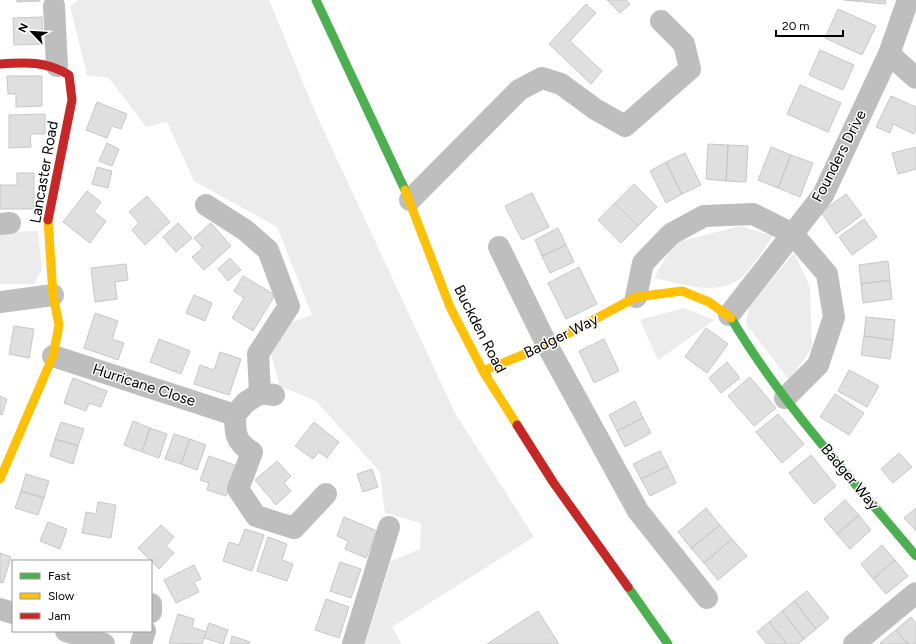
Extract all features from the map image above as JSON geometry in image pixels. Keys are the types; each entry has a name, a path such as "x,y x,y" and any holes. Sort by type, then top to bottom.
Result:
{"street":[{"name":"Buckden Road","path":"316,0 410,200 450,307 483,371 553,482 668,644"},
{"name":"Founders Drive","path":"729,315 823,195 889,54 908,0"},
{"path":"0,64 41,62 57,66 54,6"},
{"path":"410,200 519,90 542,78 561,84 595,109 625,126 690,69 684,44 661,21"},
{"path":"889,54 916,78"},
{"name":"Lancaster Road","path":"0,479 53,356 59,325 53,295 47,223 72,100 69,75 57,66"},
{"path":"206,205 245,230 268,250 289,306 258,354 267,394 245,403 235,415 235,432 243,447 252,452 238,489 256,516 294,528 326,494"},
{"path":"636,297 643,263 671,234 704,216 753,214 793,234 827,274 834,317 818,365 785,398"},
{"path":"499,247 547,345 638,511 707,598"},
{"name":"Badger Way","path":"483,371 547,345 636,297 682,291 709,302 729,315 746,344 785,398 916,556"},
{"path":"0,302 53,295"},
{"name":"Hurricane Close","path":"53,356 235,415"},
{"path":"353,644 389,527"},
{"path":"854,644 916,593"},
{"path":"0,609 12,613"},
{"path":"69,632 104,644"},
{"path":"141,644 145,632"}],"shaded area":[{"path":"78,0 269,0 316,114 455,413 534,537 392,627 402,644 365,644 391,561 420,549 421,523 385,513 380,472 316,401 280,386 271,354 292,322 312,315 277,227 194,181 167,122 146,127 109,78 87,75 70,6"},
{"path":"740,226 773,236 753,265 741,278 731,284 710,288 687,286 654,278 674,243"},
{"path":"38,231 42,269 34,284 0,284 0,232"},
{"path":"794,253 810,287 812,348 789,380 746,324 749,307"},
{"path":"683,308 715,320 658,360 640,320"}],"building":[{"path":"17,0 40,0 40,1 17,2"},
{"path":"607,0 626,0 630,4 620,13"},
{"path":"844,0 886,0 885,4"},
{"path":"586,4 596,13 570,41 602,71 591,84 549,44"},
{"path":"838,9 876,26 862,55 825,38"},
{"path":"42,17 43,44 14,45 13,18"},
{"path":"820,50 854,65 843,90 809,75"},
{"path":"7,76 42,76 42,106 16,107 16,94 8,94"},
{"path":"800,85 841,103 828,132 787,114"},
{"path":"891,96 916,107 916,129 914,134 893,124 890,133 876,127"},
{"path":"97,102 127,114 121,129 112,126 107,138 86,130"},
{"path":"45,114 45,134 30,134 31,147 9,148 9,115"},
{"path":"107,143 119,149 112,166 99,161"},
{"path":"708,144 728,145 726,181 706,179"},
{"path":"728,145 748,146 746,182 726,181"},
{"path":"771,147 791,155 778,188 758,180"},
{"path":"916,147 916,169 898,174 892,153"},
{"path":"685,153 701,185 682,194 666,162"},
{"path":"791,155 813,163 800,197 778,188"},
{"path":"666,162 682,194 666,203 650,171"},
{"path":"97,167 112,171 108,188 92,184"},
{"path":"17,173 34,173 34,209 0,209 0,185 17,185"},
{"path":"634,184 657,207 638,226 615,203"},
{"path":"87,191 101,202 94,212 106,221 90,243 63,222"},
{"path":"532,193 549,227 522,240 505,206"},
{"path":"846,194 862,215 836,234 821,212"},
{"path":"147,196 170,222 145,245 132,230 139,223 129,212"},
{"path":"615,203 638,226 621,243 598,220"},
{"path":"864,219 877,237 852,255 839,237"},
{"path":"178,223 192,238 176,252 163,237"},
{"path":"211,223 231,246 204,270 192,257 203,248 194,238"},
{"path":"558,228 566,245 542,256 535,240"},
{"path":"566,245 574,262 550,273 542,256"},
{"path":"230,258 241,270 228,281 218,269"},
{"path":"888,261 890,280 861,284 859,265"},
{"path":"126,264 128,280 115,282 117,299 95,302 91,268"},
{"path":"579,267 597,304 566,319 548,283"},
{"path":"243,276 275,295 253,331 232,318 244,298 234,291"},
{"path":"890,280 892,299 863,303 861,284"},
{"path":"194,295 212,303 205,321 186,313"},
{"path":"95,313 118,321 112,339 124,343 118,360 84,348"},
{"path":"866,317 895,320 893,340 864,336"},
{"path":"14,326 34,329 29,358 9,354"},
{"path":"706,328 728,344 707,373 685,357"},
{"path":"864,336 893,340 890,359 861,355"},
{"path":"159,339 190,351 181,374 150,362"},
{"path":"604,339 619,371 594,383 579,351"},
{"path":"220,352 241,359 229,395 194,384 200,365 214,370"},
{"path":"727,362 740,378 721,393 709,378"},
{"path":"849,370 879,386 867,407 838,391"},
{"path":"750,377 776,408 754,426 728,396"},
{"path":"73,378 107,391 101,407 89,403 86,411 64,403"},
{"path":"835,394 864,413 849,435 820,417"},
{"path":"0,396 7,399 2,415 0,414"},
{"path":"635,401 643,418 617,431 609,415"},
{"path":"778,414 804,444 782,463 756,432"},
{"path":"643,418 651,433 625,447 617,431"},
{"path":"133,421 150,428 142,452 124,445"},
{"path":"61,422 84,429 78,446 55,439"},
{"path":"314,422 339,442 327,458 319,452 313,459 295,446"},
{"path":"150,428 167,434 159,458 142,452"},
{"path":"174,434 190,439 181,464 165,459"},
{"path":"55,439 78,446 73,464 50,456"},
{"path":"190,439 206,445 197,470 181,464"},
{"path":"660,451 668,466 641,479 633,464"},
{"path":"899,453 912,467 893,483 881,469"},
{"path":"811,455 836,486 814,504 789,473"},
{"path":"209,456 237,466 226,496 207,490 209,483 200,480"},
{"path":"277,461 291,476 284,483 291,491 276,505 255,480"},
{"path":"668,466 676,483 650,496 641,479"},
{"path":"372,469 378,487 363,492 357,474"},
{"path":"26,474 49,481 44,498 21,491"},
{"path":"21,491 44,498 38,515 15,508"},
{"path":"845,500 859,515 837,534 824,519"},
{"path":"98,502 116,505 111,538 82,533 86,512 96,514"},
{"path":"706,508 720,525 691,548 678,532"},
{"path":"916,508 916,531 904,518"},
{"path":"859,515 871,530 850,549 837,534"},
{"path":"344,517 377,531 366,558 345,549 348,541 337,536"},
{"path":"48,522 67,529 60,549 40,541"},
{"path":"161,525 174,537 166,546 174,553 159,569 152,562 152,560 150,560 138,548"},
{"path":"720,525 732,539 704,563 691,548"},
{"path":"245,529 264,535 252,571 223,561 229,542 239,545"},
{"path":"268,537 287,544 282,560 293,564 287,581 257,571"},
{"path":"732,539 747,556 718,580 704,563"},
{"path":"882,545 895,560 873,579 861,564"},
{"path":"0,553 11,557 3,583 0,582"},
{"path":"895,560 908,576 886,594 873,579"},
{"path":"340,562 361,569 351,598 330,591"},
{"path":"194,565 201,579 194,582 199,592 176,603 164,580"},
{"path":"807,591 829,618 816,629 794,601"},
{"path":"326,599 349,607 339,638 315,630"},
{"path":"794,601 816,629 804,639 782,611"},
{"path":"538,611 559,644 487,644"},
{"path":"782,611 804,639 798,644 787,644 769,622"},
{"path":"178,614 194,619 192,627 206,632 202,644 169,643"},
{"path":"911,617 916,623 916,644 908,644 896,630"},
{"path":"769,622 787,644 767,644 757,632"},
{"path":"209,623 228,630 223,644 204,638"},
{"path":"896,630 908,644 880,643"},
{"path":"232,636 250,642 249,644 230,644"}],"traffic: fast":[{"path":"316,0 405,190"},
{"path":"731,318 751,350 795,411 916,556"},
{"path":"628,587 668,644"}],"traffic: slow":[{"path":"405,190 450,307 483,371 517,425"},
{"path":"0,479 53,356 59,325 53,295 48,220"},
{"path":"483,371 547,345 636,297 682,291 709,302 731,318"}],"traffic: jam":[{"path":"0,64 19,63 44,65 60,70 69,75 72,100 48,220"},
{"path":"517,425 553,482 628,587"}]}
